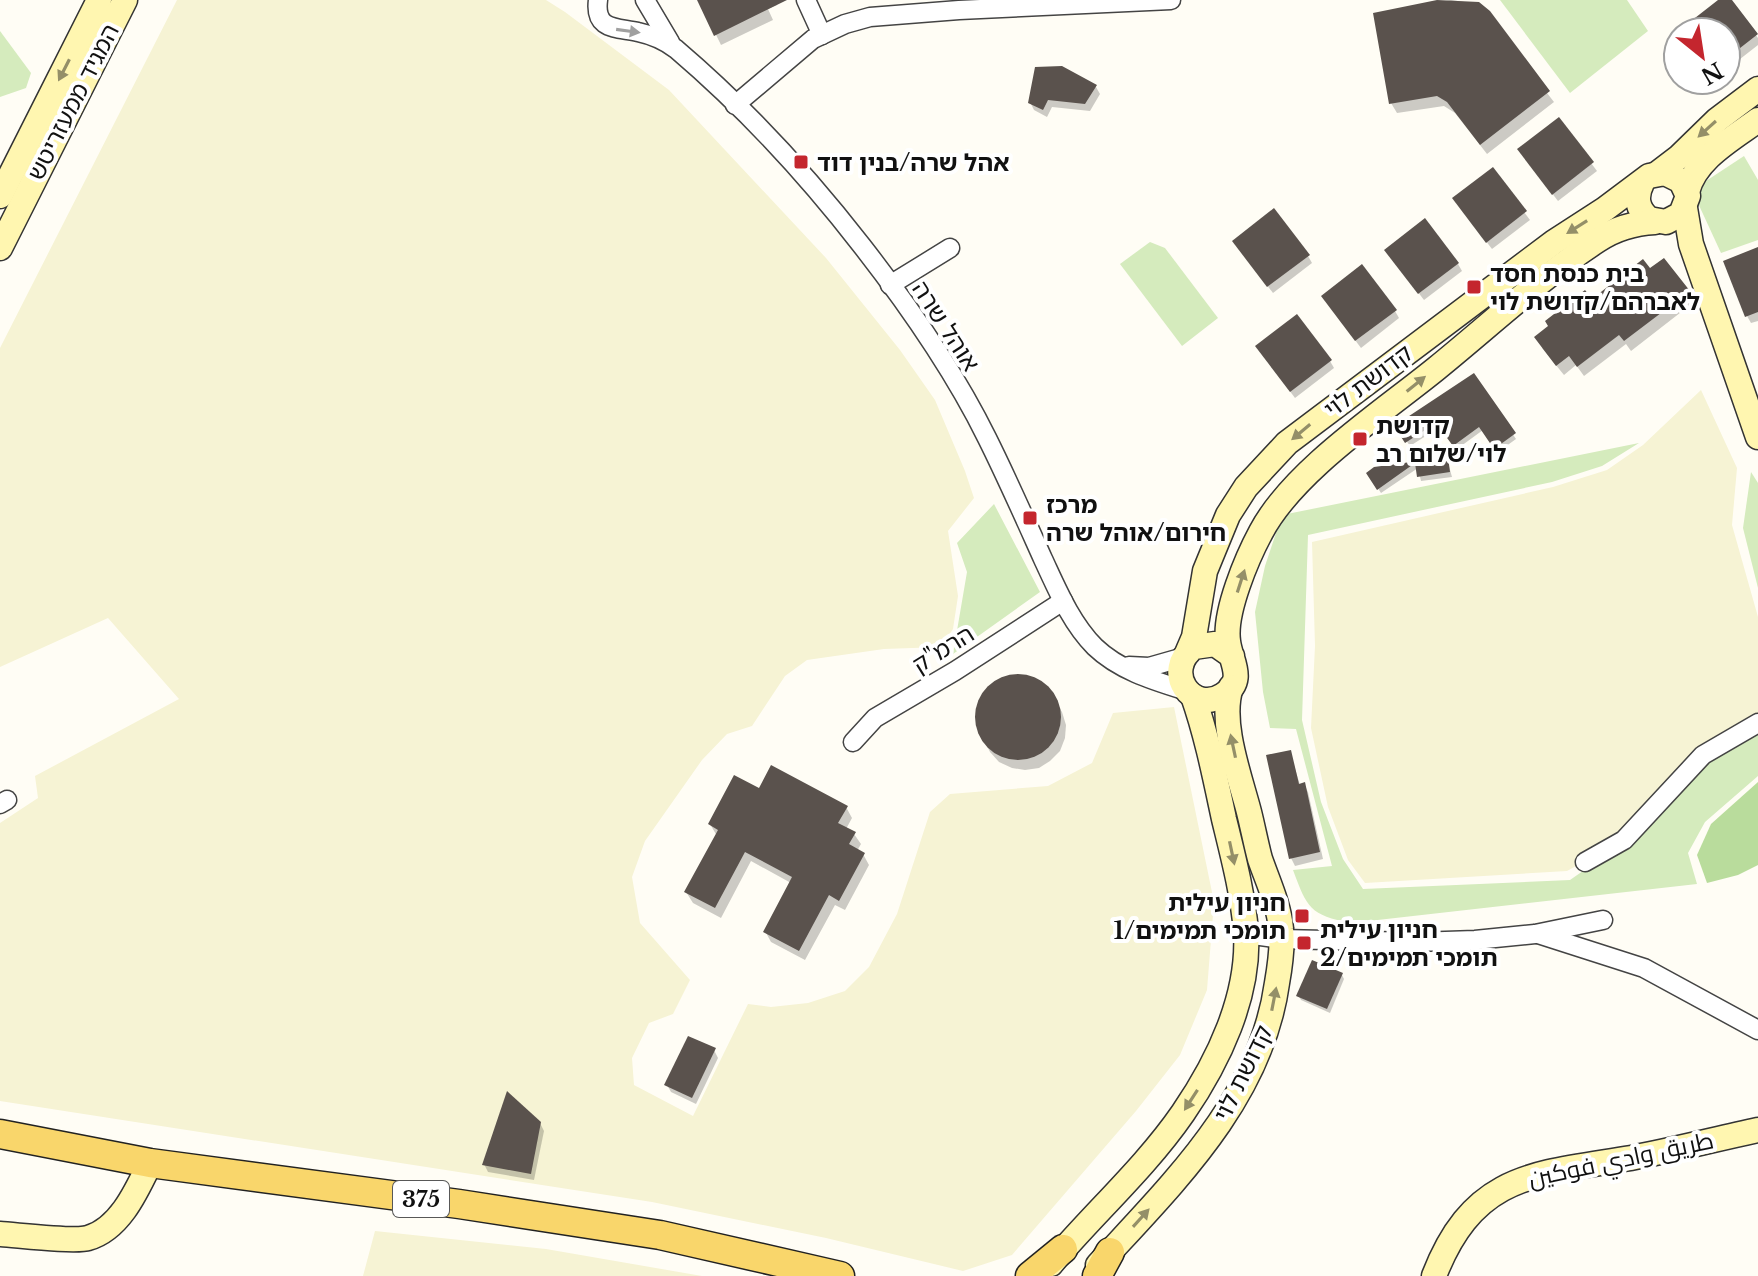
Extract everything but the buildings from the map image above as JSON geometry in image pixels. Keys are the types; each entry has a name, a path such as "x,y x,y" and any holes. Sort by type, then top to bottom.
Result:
{"main road":[{"name":"375","path":"0,1134 150,1163 459,1204 660,1235 840,1276"},
{"path":"1030,1276 1063,1249"}],"street":[{"name":"המגיד ממעזריטש","path":"0,196 99,0"},
{"name":"המגיד ממעזריטש","path":"0,248 125,0"},
{"name":"אוהל שרה","path":"598,0 599,15 609,27 657,37 674,48 805,177 862,246 947,370 986,436 1063,601 1095,647 1145,677 1190,693"},
{"name":"אוהל שרה","path":"645,0 674,48"},
{"path":"806,0 822,35"},
{"path":"735,105 790,57 822,35 870,17 958,5 1171,0"},
{"name":"קדושת לוי","path":"1186,654 1194,637 1205,571 1217,540 1242,492 1264,466 1322,415 1554,242 1679,157 1717,120 1758,89"},
{"path":"1659,222 1676,219 1686,200 1692,178 1706,160 1758,120"},
{"path":"1700,270 1678,237 1644,214 1639,206 1638,192 1650,178 1677,177 1686,200 1688,232 1758,437"},
{"name":"קדושת לוי","path":"1232,656 1228,622 1240,581 1260,532 1285,497 1332,453 1566,264 1615,231 1631,225 1659,222"},
{"path":"890,285 950,248"},
{"name":"הרמ\"ק","path":"853,742 875,718 1063,601"},
{"path":"1122,665 1149,667 1208,643 1222,647 1232,656 1236,675 1231,687 1221,697 1214,699 1190,693 1180,677 1186,654"},
{"name":"קדושת לוי","path":"1088,1276 1103,1264 1186,1169 1234,1101 1265,1034 1275,1004 1281,939 1274,898 1260,858 1229,730 1231,687"},
{"name":"קדושת לוי","path":"1041,1276 1158,1146 1202,1083 1231,1022 1239,996 1246,934 1205,733 1190,693"},
{"path":"1585,862 1624,840 1703,755 1758,723"},
{"path":"1246,934 1281,939 1475,940 1535,934 1603,920"},
{"path":"1535,934 1644,968 1758,1030"},
{"name":"طريق وادي فوکين","path":"1434,1276 1444,1250 1470,1212 1489,1196 1516,1182 1549,1171 1650,1154 1758,1130"},
{"path":"0,1234 87,1239 111,1224 133,1198 150,1163"}],"shaded area":[{"path":"177,0 546,0 669,90 826,258 900,350 935,400 965,471 974,498 948,531 958,596 953,629 941,647 884,649 807,660 785,676 752,726 727,734 702,760 645,841 632,877 640,923 690,980 673,1014 649,1023 632,1058 634,1085 693,1116 748,1004 771,1007 808,1003 845,991 869,967 897,914 930,812 950,794 1048,786 1092,763 1113,713 1174,707 1214,902 1207,990 1180,1055 1012,1255 963,1271 826,1238 652,1202 0,1101 0,823 38,798 35,776 179,699 108,618 0,667 0,348"},
{"path":"1701,390 1737,468 1732,525 1758,617 1758,714 1596,855 1567,871 1365,883 1348,860 1328,807 1311,728 1315,646 1312,542 1553,487 1607,470 1643,445"},
{"path":"375,1231 546,1249 702,1276 363,1276"}],"green space":[{"path":"1500,0 1627,0 1648,31 1570,93"},
{"path":"0,31 31,73 26,88 0,97"},
{"path":"1744,156 1758,180 1758,240 1721,253 1697,201 1703,183"},
{"path":"1150,242 1165,248 1218,318 1182,346 1120,264"},
{"path":"1639,443 1602,466 1552,482 1308,535 1302,720 1321,802 1343,859 1363,889 1570,880 1649,825 1665,798 1758,721 1758,776 1705,822 1688,853 1697,884 1351,923 1318,913 1302,893 1293,870 1332,866 1296,729 1270,728 1255,612 1265,566 1282,515"},
{"path":"1751,472 1758,483 1758,588 1743,528"},
{"path":"994,504 1040,592 953,654 967,572 957,543"},
{"path":"1758,782 1758,865 1738,875 1707,883 1697,855 1711,824"}],"place":[{"name":"אהל שרה/בנין דוד","path":"801,162"},
{"name":"בית כנסת חסד לאברהם/קדושת לוי","path":"1474,287"},
{"name":"קדושת לוי/שלום רב","path":"1360,439"},
{"name":"מרכז חירום/אוהל שרה","path":"1030,518"},
{"name":"חניון עילית 1/תומכי תמימים","path":"1302,916"},
{"name":"חניון עילית 2/תומכי תמימים","path":"1304,943"}]}
